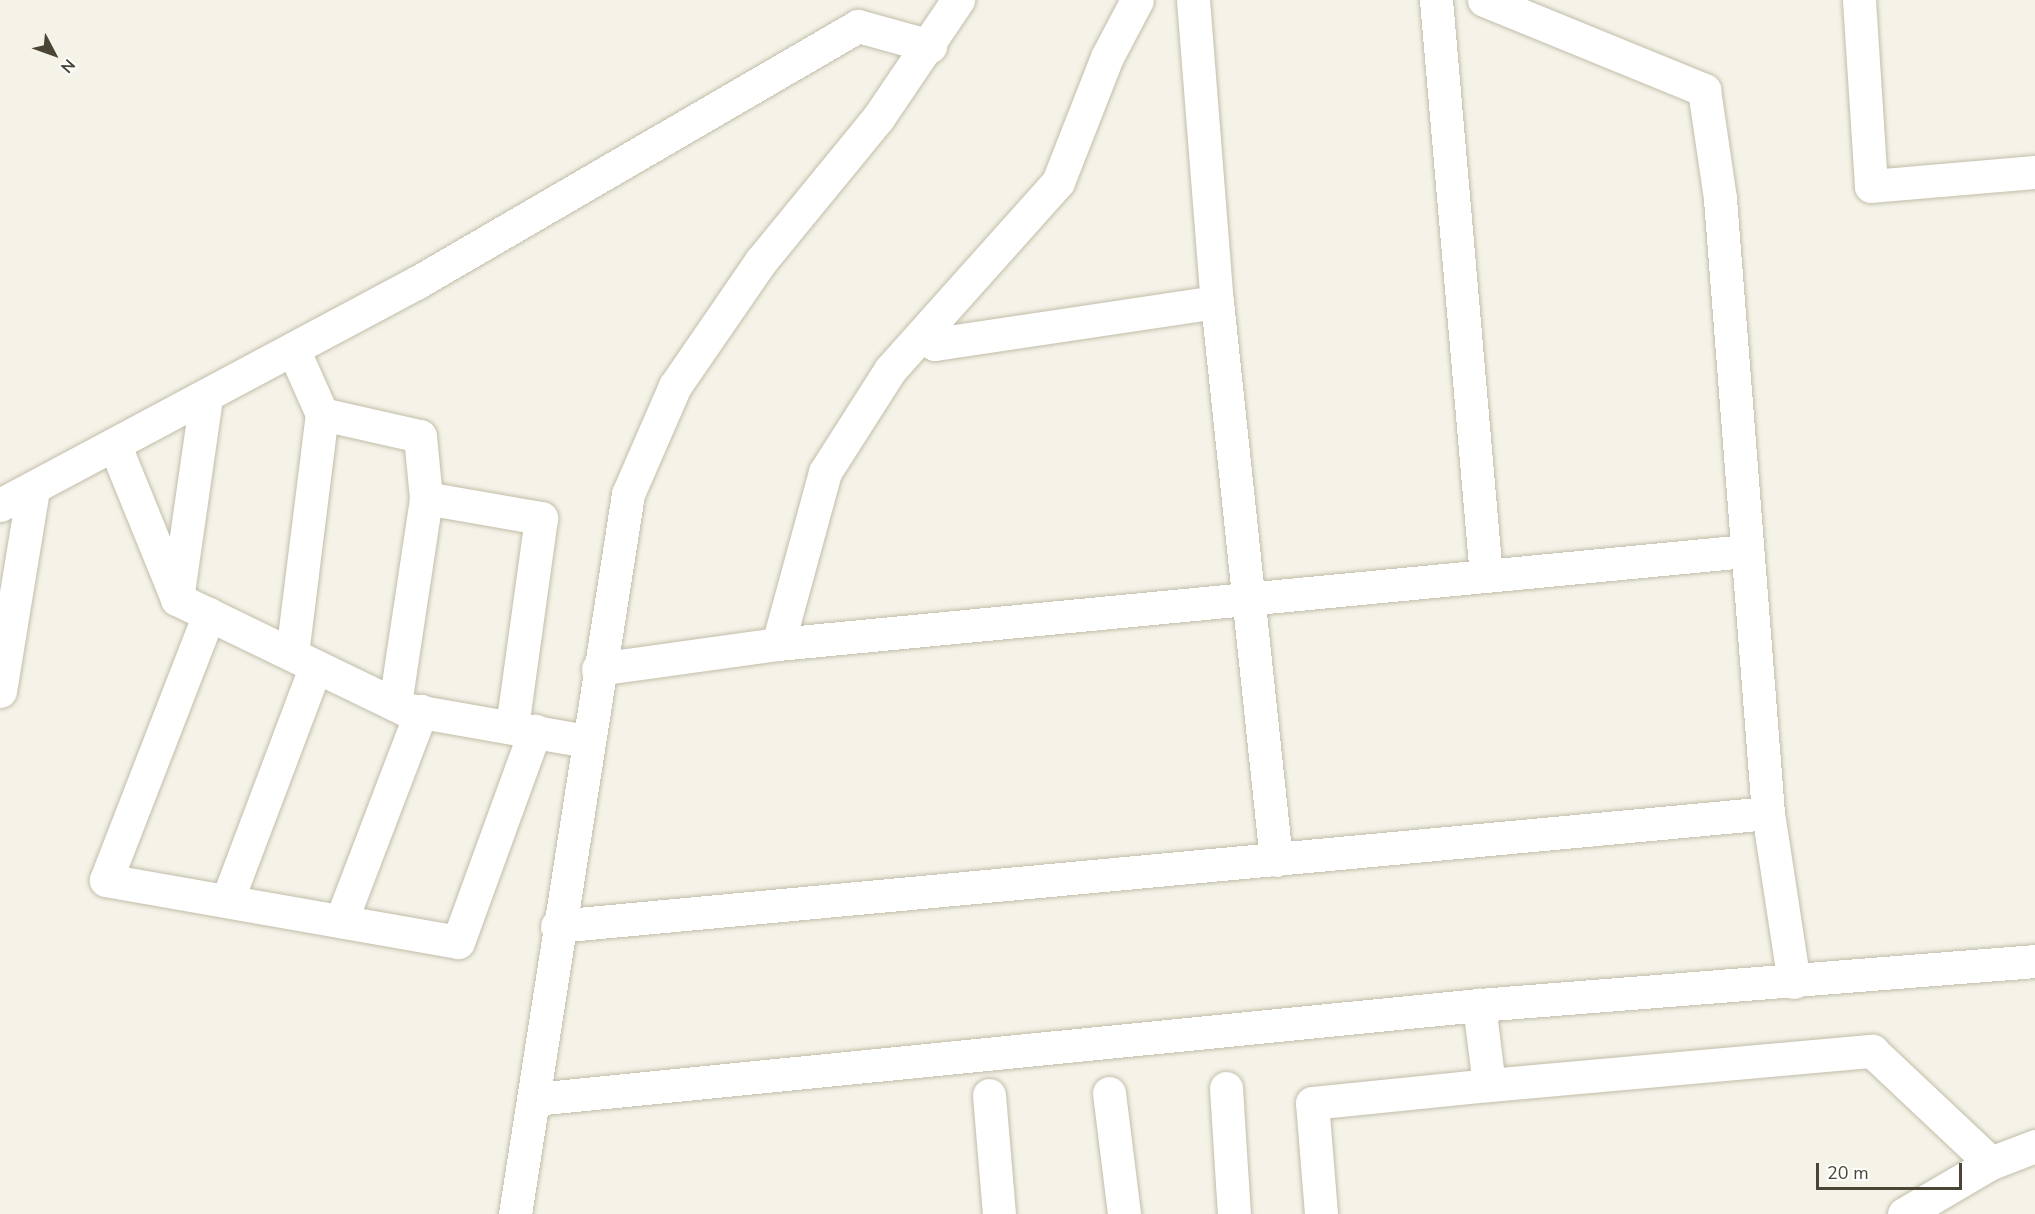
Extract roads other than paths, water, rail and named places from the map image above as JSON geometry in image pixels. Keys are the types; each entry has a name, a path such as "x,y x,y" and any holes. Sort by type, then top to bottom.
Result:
{"street":[{"path":"515,1214 535,1099 557,926 628,494 675,386 761,261 930,46 958,0"},
{"path":"778,644 825,472 890,370 1058,182 1107,57 1137,0"},
{"path":"1193,0 1217,303 1276,860"},
{"path":"1436,0 1486,576"},
{"path":"1484,0 1704,90 1720,199 1768,813 1794,982"},
{"path":"1859,0 1871,186 2035,172"},
{"path":"0,505 33,490 293,349 858,26 930,46"},
{"path":"922,336 935,344 1217,303"},
{"path":"227,901 304,660 322,414 293,349"},
{"path":"177,599 206,397"},
{"path":"322,414 420,436 426,498 408,708 341,921"},
{"path":"115,446 177,599 408,708 587,741"},
{"path":"0,691 33,490"},
{"path":"209,614 106,880 458,942 524,729 542,518 426,498"},
{"path":"598,669 778,644 1746,551"},
{"path":"557,926 1768,813"},
{"path":"535,1099 1479,1005 1794,982 2035,961"},
{"path":"1479,1005 1489,1085"},
{"path":"1321,1214 1312,1103 1872,1051 1991,1163"},
{"path":"1226,1088 1234,1214"},
{"path":"1109,1093 1124,1214"},
{"path":"989,1095 999,1214"},
{"path":"1904,1214 1991,1163 2035,1146"}]}
